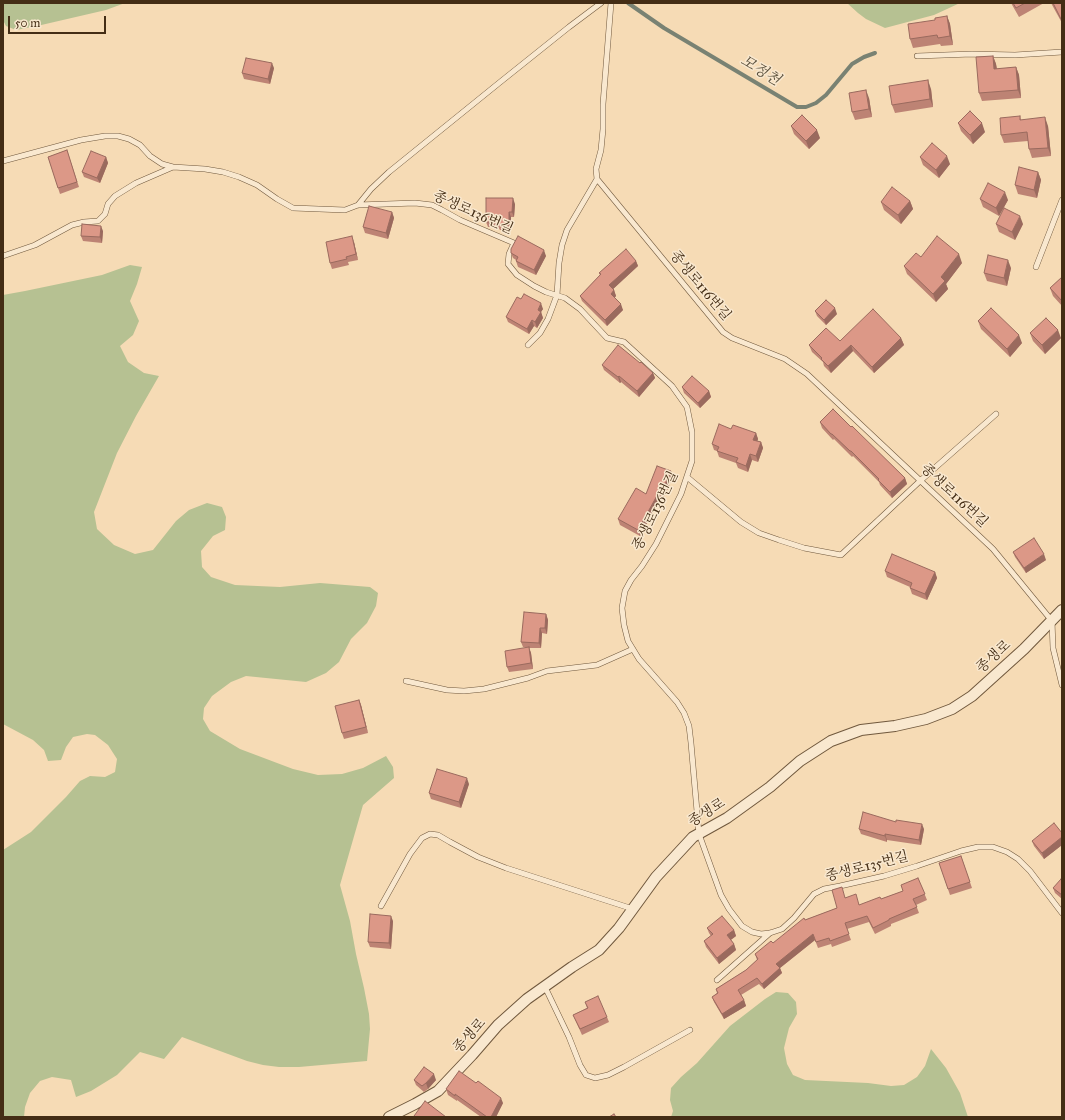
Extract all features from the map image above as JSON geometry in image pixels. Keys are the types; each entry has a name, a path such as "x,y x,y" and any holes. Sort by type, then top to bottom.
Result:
{"street":[{"name":"종생로","path":"389,1117 438,1091 498,1025 527,999 599,950 619,928 656,877 693,837 728,818 770,787 800,761 831,741 861,730 895,726 926,719 952,709 972,696 1024,649 1062,610"}],"lane":[{"path":"358,205 371,188 394,167 551,41 601,3"},
{"path":"528,345 540,333 548,319 557,295 559,263 562,245 567,230 597,179 596,169 601,150 603,129 603,104 611,3"},
{"path":"917,56 1062,52"},
{"name":"종생로136번길","path":"3,161 81,140 105,136 118,136 129,139 140,145 150,156 162,164 173,167 223,172 239,177 257,185 293,208 345,210 358,205 415,203 432,205 460,220 514,243 509,254 508,264 516,275 534,286 565,298 580,309 607,338 624,342 672,386 686,407 692,432 692,461 681,494 656,544 625,591 622,608 628,641 639,659 677,702 684,713 689,726 699,834"},
{"path":"3,256 35,245 72,225 98,221 105,214 108,204 115,196 136,183 173,167"},
{"name":"종생로116번길","path":"597,179 723,332 739,341 785,359 808,374 993,549 1052,621"},
{"path":"1036,267 1062,200"},
{"path":"687,477 741,522 759,533 804,548 841,555 920,481 996,414"},
{"path":"1052,621 1053,648 1062,685"},
{"path":"406,681 447,690 464,691 484,689 547,671 597,665 633,649"},
{"path":"381,906 410,854 422,838 430,834 438,835 478,857 506,868 633,909"},
{"path":"699,834 714,878 729,909 742,926 752,932 761,934 770,933"},
{"name":"종생로135번길","path":"717,980 770,933 782,929 794,918 814,894 824,889 884,876 978,847 993,847 1007,852 1018,859 1030,871 1062,913"},
{"path":"545,987 586,1075 595,1078 608,1075 624,1067 690,1030"}],"green space":[{"path":"4,3 125,3 106,10 16,30 6,26 3,20"},
{"path":"847,3 960,3 934,15 885,28 866,19"},
{"path":"130,265 142,267 130,301 139,321 133,335 120,346 128,362 144,373 159,376 117,453 94,512 97,529 114,545 135,554 153,550 176,521 189,510 207,503 222,507 226,517 225,530 213,536 201,551 202,567 211,577 235,585 280,587 320,583 370,587 378,593 376,606 367,623 351,639 339,662 326,673 306,682 246,676 231,682 212,696 204,708 203,719 210,731 240,749 293,769 318,775 342,774 363,768 386,756 393,767 394,778 363,805 340,885 350,921 369,1014 370,1029 367,1061 299,1067 263,1065 247,1061 182,1037 164,1059 140,1052 117,1075 91,1091 76,1097 71,1080 52,1077 40,1081 30,1093 25,1107 24,1117 3,1117 3,850 31,832 80,781 90,776 105,777 115,772 117,759 108,745 95,735 87,734 73,737 66,747 61,760 48,761 44,750 33,740 3,724 3,295 102,275"},
{"path":"776,992 788,993 796,1002 797,1014 789,1028 784,1048 787,1064 793,1075 805,1080 868,1083 891,1086 904,1085 917,1077 925,1066 931,1049 946,1068 960,1093 968,1117 671,1117 673,1111 670,1100 671,1088 697,1063 730,1026"}],"building":[{"path":"1013,3 1025,3 1016,8"},
{"path":"1053,3 1062,3 1061,19"},
{"path":"947,16 950,36 938,38 937,35 910,39 908,24 935,20 935,18"},
{"path":"993,56 994,69 1016,67 1018,90 979,93 976,57"},
{"path":"246,58 272,63 268,79 242,73"},
{"path":"928,80 930,99 892,105 889,86"},
{"path":"866,90 869,109 852,112 849,93"},
{"path":"970,111 982,123 970,135 958,123"},
{"path":"802,115 817,130 806,141 791,126"},
{"path":"1020,116 1020,120 1045,117 1048,148 1029,149 1027,132 1001,135 1000,118"},
{"path":"932,143 947,156 936,170 920,157"},
{"path":"67,150 77,182 58,188 48,157"},
{"path":"91,151 106,157 97,178 82,172"},
{"path":"1019,167 1038,172 1034,190 1015,185"},
{"path":"988,183 1005,192 996,208 980,199"},
{"path":"892,187 910,201 898,215 881,202"},
{"path":"486,198 513,198 512,212 509,212 509,225 498,225 498,222 486,222"},
{"path":"369,206 392,212 386,233 363,227"},
{"path":"1004,208 1020,216 1012,232 996,224"},
{"path":"82,224 101,226 100,237 81,236"},
{"path":"352,236 356,254 346,257 347,259 330,263 326,242"},
{"path":"518,236 544,250 534,270 516,261 518,257 511,253 511,249"},
{"path":"937,236 959,254 941,277 945,281 933,294 904,266 916,253 921,257"},
{"path":"626,249 636,261 609,285 614,290 611,294 621,304 605,320 580,296 601,274 599,273"},
{"path":"988,255 1008,260 1004,278 984,273"},
{"path":"1062,277 1062,301 1050,288"},
{"path":"524,294 541,303 538,310 541,312 535,322 532,320 527,329 506,317 517,297 521,299"},
{"path":"826,300 835,308 824,320 815,311"},
{"path":"991,308 1019,335 1007,349 978,321"},
{"path":"873,309 901,338 872,367 851,345 828,366 809,345 826,328 840,341"},
{"path":"1046,318 1058,330 1042,345 1030,333"},
{"path":"618,345 653,373 637,391 619,376 618,377 602,365"},
{"path":"692,376 709,391 698,403 682,387"},
{"path":"833,409 905,478 890,492 851,451 831,434 820,422"},
{"path":"719,424 731,429 733,425 756,433 753,440 761,442 756,456 750,454 746,466 736,462 738,458 717,451 719,447 712,444"},
{"path":"657,466 671,471 661,493 659,492 638,530 618,519 636,488 646,494"},
{"path":"1034,538 1044,554 1024,568 1013,552"},
{"path":"892,554 935,572 925,594 910,588 912,583 885,571"},
{"path":"524,612 546,614 545,628 540,628 539,643 521,642"},
{"path":"529,647 531,663 507,667 505,651"},
{"path":"359,700 366,727 342,733 335,706"},
{"path":"437,769 467,778 459,802 429,793"},
{"path":"863,812 896,822 896,820 922,824 919,840 885,834 885,836 859,829"},
{"path":"1054,823 1062,833 1062,837 1042,853 1032,841"},
{"path":"961,856 970,882 948,889 939,863"},
{"path":"918,878 925,894 913,899 917,907 889,919 873,928 867,916 845,923 849,934 830,941 829,938 816,942 813,934 776,964 780,968 762,984 757,978 738,990 744,1000 722,1014 712,997 718,993 716,989 746,970 758,959 755,954 771,941 773,943 804,918 805,920 837,908 832,890 842,887 845,898 856,894 859,905 880,897 881,899 903,891 901,885"},
{"path":"1061,879 1062,880 1062,895 1053,888"},
{"path":"370,914 391,916 389,943 368,942"},
{"path":"722,916 734,930 727,935 734,944 717,958 704,941 713,934 707,928"},
{"path":"598,996 607,1017 580,1029 573,1015 588,1008 585,1002"},
{"path":"424,1067 434,1074 422,1086 414,1080"},
{"path":"459,1071 476,1083 478,1081 501,1098 491,1117 487,1117 446,1089"},
{"path":"425,1101 446,1117 414,1116"},
{"path":"614,1114 616,1117 609,1117"}],"waterway":[{"name":"모정천","path":"628,3 664,28 797,107 806,107 816,103 826,95 852,64 875,53"}]}
